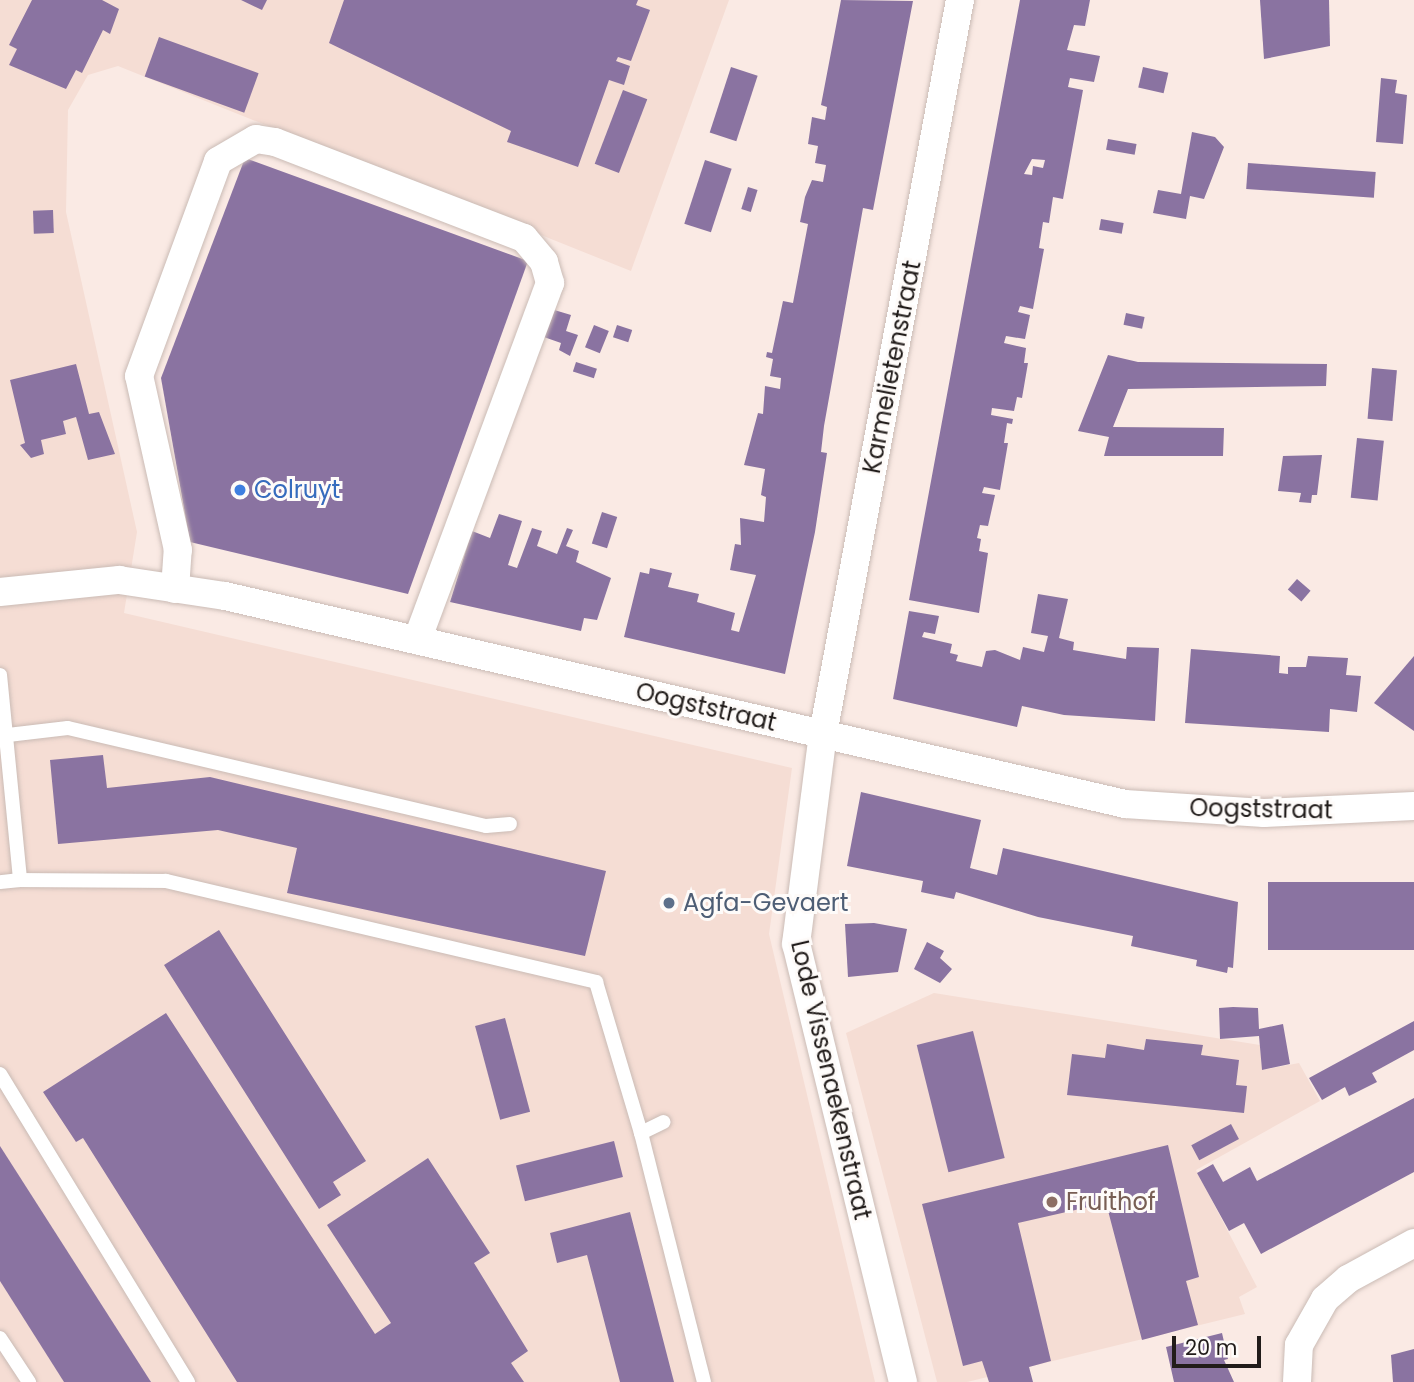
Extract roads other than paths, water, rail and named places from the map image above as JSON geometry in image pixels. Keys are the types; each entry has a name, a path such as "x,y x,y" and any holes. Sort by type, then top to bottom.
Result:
{"street":[{"name":"Karmelietenstraat","path":"823,734 960,0"},
{"path":"175,589 178,550 139,376 218,161 256,139 275,142 524,238 544,262 550,283 417,640"},
{"name":"Oogststraat","path":"0,592 119,580 175,589 417,640 1125,804 1264,813 1414,806"},
{"name":"Lode Vissenaekenstraat","path":"823,734 796,944 904,1382"},
{"path":"1297,1382 1299,1345 1325,1298 1348,1279 1414,1243"}],"lane":[{"path":"0,675 8,735 20,880"},
{"path":"8,735 68,728 486,826 510,824"},
{"path":"0,882 166,881 596,982 641,1133 704,1382"},
{"path":"0,1074 188,1382"},
{"path":"641,1133 664,1122"},
{"path":"0,1338 29,1382"}],"place":[{"name":"Colruyt","path":"240,490"},
{"name":"Agfa-Gevaert","path":"669,903"},
{"name":"Fruithof","path":"1052,1202"}]}
